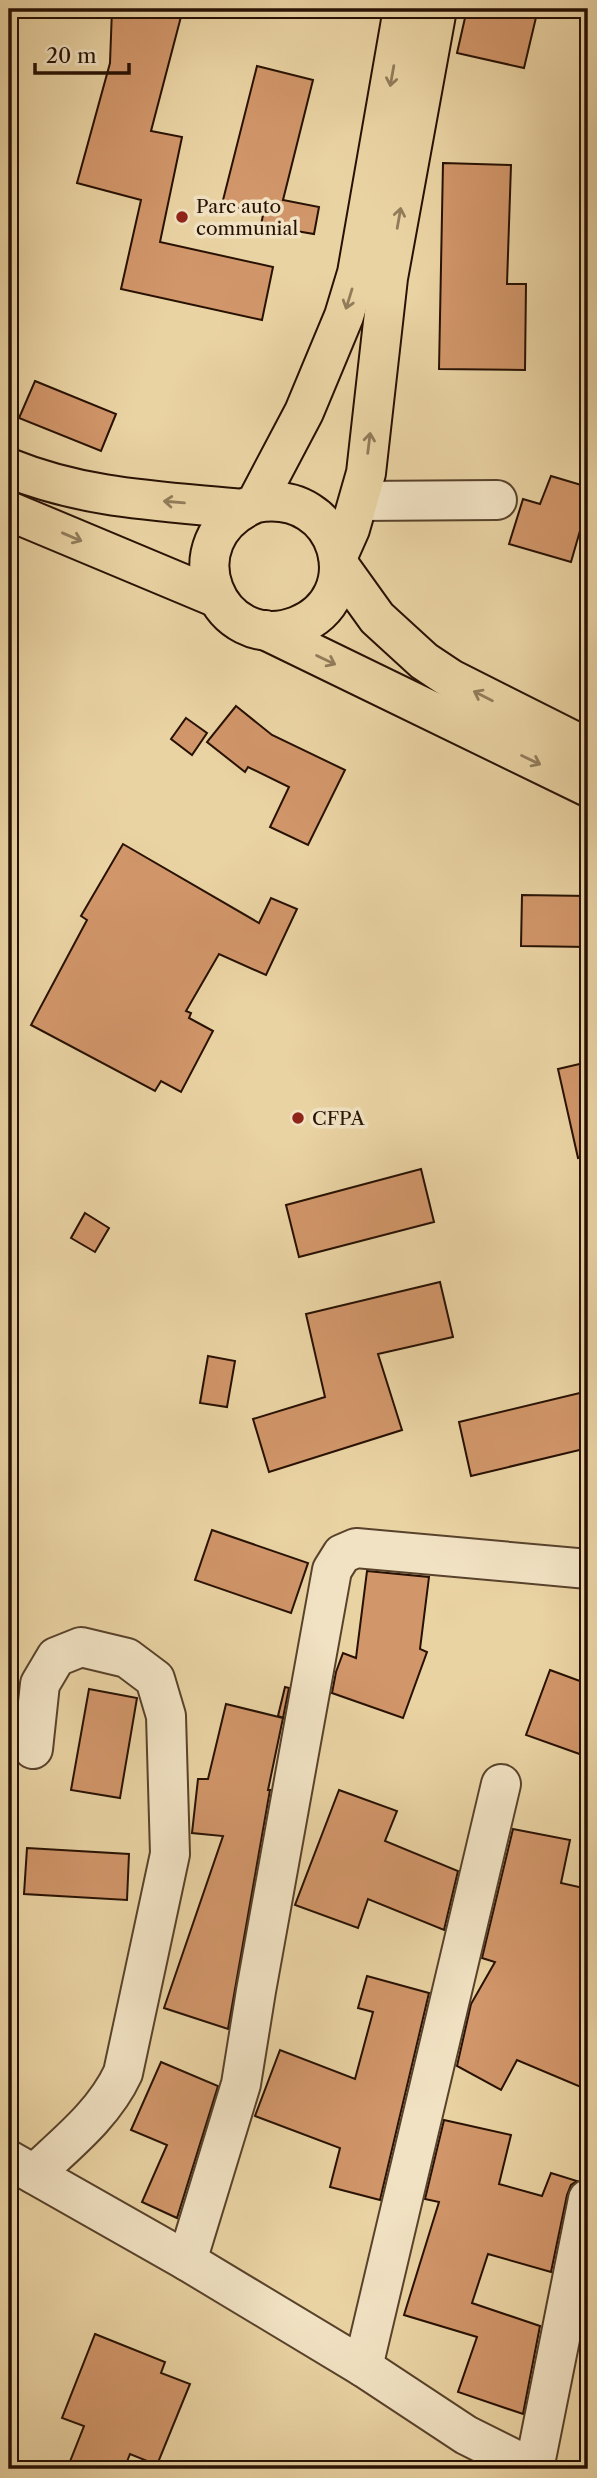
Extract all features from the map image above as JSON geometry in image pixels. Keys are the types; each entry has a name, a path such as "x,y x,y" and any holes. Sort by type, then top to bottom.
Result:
{"main road":[{"path":"249,506 304,412 344,316 357,273 403,9"},
{"path":"265,630 296,626 310,619 322,608 334,588 338,560 359,501 369,445 388,278 437,9"},
{"path":"9,468 36,479 89,493 249,506"},
{"path":"588,748 462,685 424,661 377,618 338,560 334,540 316,515 302,506 271,500 249,506 228,519 217,532 208,565 211,582 217,598 230,614 241,622 265,630 588,788"},
{"path":"9,511 217,598"}],"street":[{"path":"359,501 497,500"},
{"path":"187,2262 241,2084 332,1570 342,1554 356,1548 588,1569"},
{"path":"33,1749 40,1684 55,1657 81,1647 127,1658 155,1679 166,1716 170,1854 123,2073 114,2093 101,2110 22,2167 363,2367 466,2435 534,2469 588,2199"},
{"path":"363,2367 500,1784"}],"building":[{"path":"112,9 183,9 151,131 182,137 160,242 273,267 262,320 121,289 141,200 77,183 110,63"},
{"path":"467,9 538,9 524,68 457,53"},
{"path":"257,66 313,80 283,200 319,207 314,234 261,225 263,215 222,204"},
{"path":"443,163 511,165 507,284 526,284 525,370 439,369"},
{"path":"35,381 116,414 101,451 19,418"},
{"path":"551,476 588,487 588,519 584,517 571,562 509,544 523,499 540,504"},
{"path":"236,706 272,735 345,770 308,845 270,827 289,787 248,767 245,772 207,742"},
{"path":"186,718 207,733 192,755 171,739"},
{"path":"123,844 259,923 271,898 297,909 266,975 219,954 186,1011 191,1013 189,1018 213,1031 181,1092 161,1081 155,1091 31,1025 87,920 81,916"},
{"path":"522,895 588,896 588,947 521,946"},
{"path":"588,1062 588,1156 578,1158 558,1069"},
{"path":"421,1169 434,1222 299,1257 286,1205"},
{"path":"85,1213 109,1228 95,1252 71,1238"},
{"path":"440,1282 453,1337 378,1354 402,1430 269,1472 253,1419 325,1397 306,1314"},
{"path":"208,1356 235,1361 227,1407 200,1403"},
{"path":"588,1391 588,1448 471,1476 459,1422"},
{"path":"212,1530 308,1563 291,1613 195,1580"},
{"path":"367,1571 429,1577 420,1649 427,1652 403,1718 332,1693 343,1653 356,1658"},
{"path":"550,1670 588,1684 588,1757 526,1735"},
{"path":"285,1687 289,1688 283,1718 278,1716"},
{"path":"89,1689 137,1698 120,1798 71,1790"},
{"path":"226,1704 283,1718 268,1790 228,2029 164,2008 223,1836 192,1833 198,1779 208,1779"},
{"path":"339,1790 397,1811 385,1841 458,1871 444,1930 368,1899 358,1928 295,1905"},
{"path":"513,1829 570,1840 561,1883 588,1889 588,2090 517,2060 501,2090 457,2066 471,2004 495,1962 482,1958"},
{"path":"27,1848 129,1854 127,1900 24,1894"},
{"path":"367,1976 429,1993 380,2200 330,2187 340,2148 255,2116 280,2050 355,2079 373,2012 358,2008"},
{"path":"161,2062 218,2086 177,2218 142,2202 167,2145 131,2130"},
{"path":"444,2120 511,2135 499,2184 542,2196 551,2173 577,2181 571,2185 567,2195 551,2272 488,2254 472,2303 540,2326 523,2414 458,2392 477,2337 404,2315 439,2202 425,2199"},
{"path":"95,2334 165,2362 161,2373 190,2384 157,2465 130,2454 124,2469 67,2469 84,2426 62,2418"}],"place":[{"name":"Parc auto communial","path":"182,217"},
{"name":"CFPA","path":"298,1118"}]}
